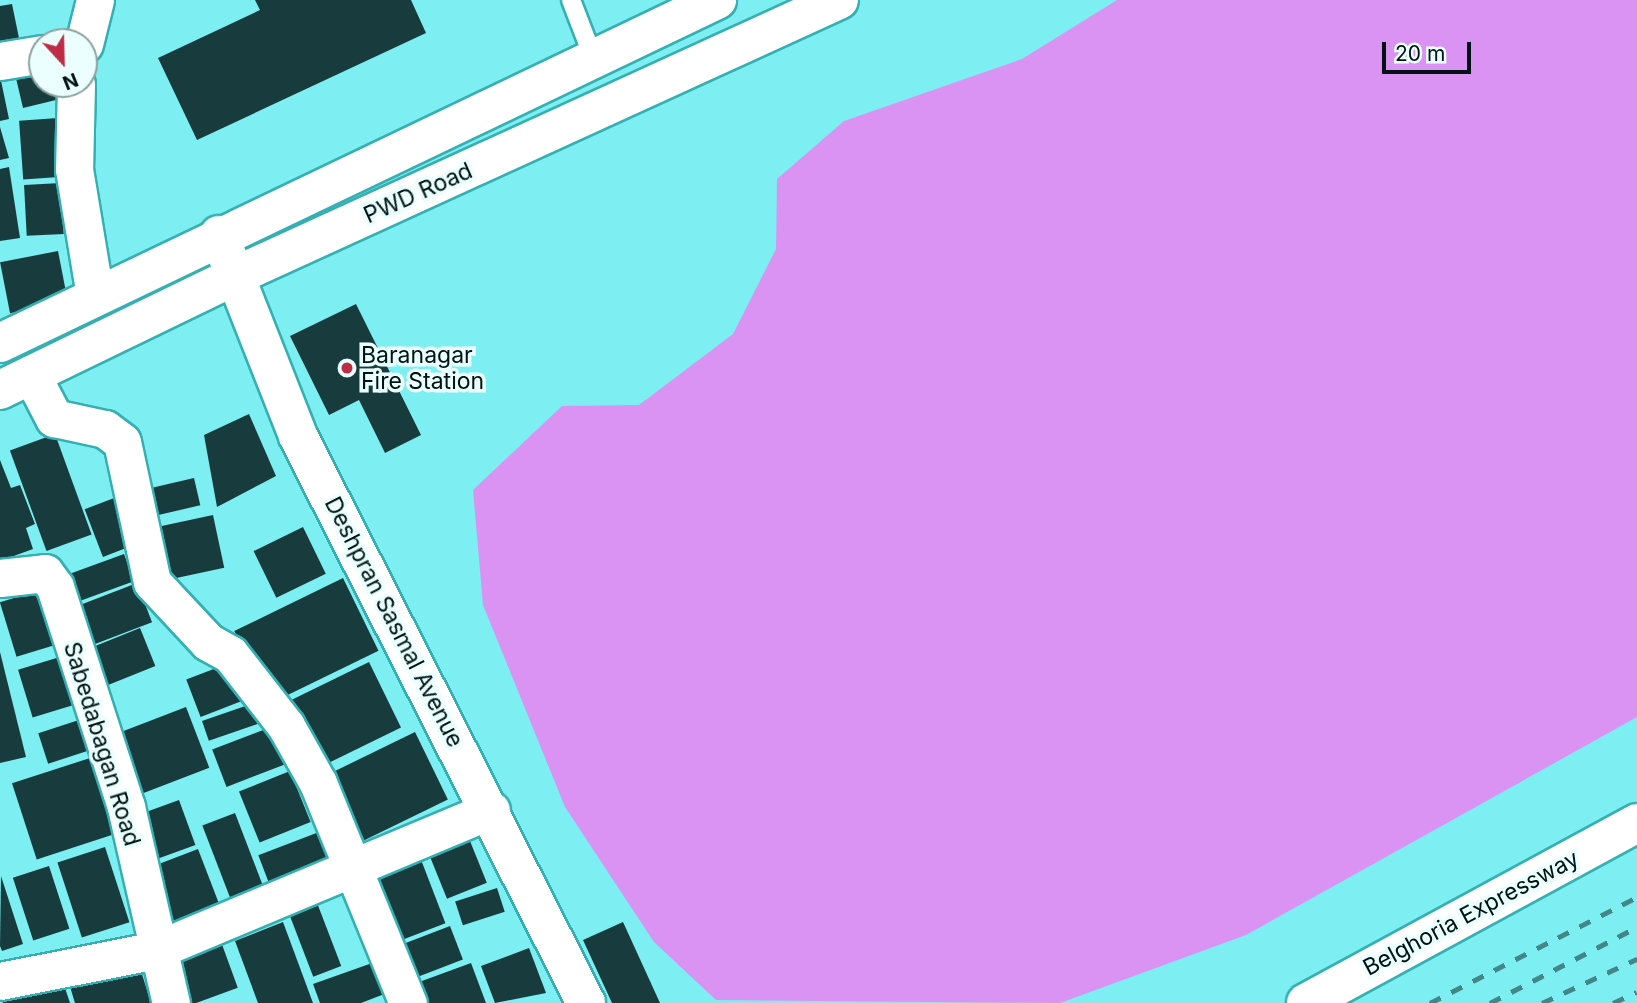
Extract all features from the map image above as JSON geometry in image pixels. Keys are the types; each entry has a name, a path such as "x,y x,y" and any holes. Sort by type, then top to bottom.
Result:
{"main road":[{"name":"PWD Road","path":"0,343 219,235 717,0"},
{"name":"PWD Road","path":"15,382 234,276 839,0"},
{"name":"Deshpran Sasmal Avenue","path":"219,235 298,436 491,810 586,1003"},
{"name":"Belghoria Expressway","path":"1306,1003 1637,823"}],"street":[{"path":"88,28 95,0"},
{"path":"0,61 28,56"},
{"path":"76,98 74,169 95,296"},
{"path":"15,382 54,418 105,429 122,442 152,582 208,642 230,654 286,726 354,871 408,1003"},
{"name":"Sabedabagan Road","path":"0,578 44,573 55,587 126,807 156,950 171,1003"},
{"path":"0,981 156,950 354,871 491,810"}],"lane":[{"path":"571,0 593,57"}],"shaded area":[{"path":"1117,0 1637,0 1637,717 1246,935 1060,1003 716,1000 654,942 565,807 483,605 473,490 562,406 639,405 733,334 776,249 777,179 844,121 1022,59"}],"building":[{"path":"255,0 411,0 426,33 197,140 158,58 260,10"},
{"path":"12,4 20,43 0,48 0,6"},
{"path":"28,71 28,98 60,99 23,108 15,74"},
{"path":"0,76 9,119 0,121"},
{"path":"58,118 62,177 23,180 19,121"},
{"path":"0,127 9,158 0,160"},
{"path":"9,167 20,238 0,241 0,169"},
{"path":"61,183 64,234 27,236 24,185"},
{"path":"58,251 68,302 10,313 0,262"},
{"name":"Baranagar Fire Station","path":"356,304 421,435 385,453 359,400 329,415 290,336"},
{"path":"249,414 276,476 217,507 204,435"},
{"path":"55,434 92,535 46,551 10,450"},
{"path":"0,460 11,488 20,485 35,524 26,528 33,549 0,561"},
{"path":"194,478 200,505 158,515 152,488"},
{"path":"122,495 140,543 103,557 85,509"},
{"path":"213,515 224,568 164,581 152,528"},
{"path":"303,527 326,574 276,598 254,551"},
{"path":"124,554 134,581 76,602 66,575"},
{"path":"343,578 379,651 270,704 234,631"},
{"path":"137,583 152,622 82,649 67,610"},
{"path":"40,590 57,645 17,657 0,602"},
{"path":"140,628 155,666 99,689 83,651"},
{"path":"0,652 26,757 0,763"},
{"path":"63,656 78,704 33,718 18,670"},
{"path":"232,662 246,699 201,717 186,680"},
{"path":"369,662 401,728 323,766 291,700"},
{"path":"254,703 261,723 209,741 202,721"},
{"path":"186,707 209,768 136,796 113,735"},
{"path":"82,719 92,749 48,764 38,733"},
{"path":"271,727 285,764 227,787 212,750"},
{"path":"415,732 448,799 364,840 331,773"},
{"path":"90,758 115,834 37,859 12,783"},
{"path":"290,771 311,822 260,843 239,792"},
{"path":"179,800 195,845 149,862 133,817"},
{"path":"235,813 263,886 230,898 202,826"},
{"path":"319,832 332,866 271,889 258,855"},
{"path":"470,841 487,883 447,899 430,857"},
{"path":"105,847 129,922 82,938 57,862"},
{"path":"198,849 220,905 167,925 146,869"},
{"path":"420,857 445,923 391,944 366,878"},
{"path":"49,866 69,929 33,941 13,878"},
{"path":"1,876 23,944 2,951 0,946"},
{"path":"497,888 505,912 463,925 455,902"},
{"path":"314,895 341,966 313,977 286,906"},
{"path":"283,922 313,1003 258,1003 235,941"},
{"path":"623,922 660,1003 612,1003 583,940"},
{"path":"450,926 463,960 407,981 394,948"},
{"path":"220,939 238,988 196,1003 189,1003 172,956"},
{"path":"529,948 546,993 495,1003 481,966"},
{"path":"136,955 151,1003 75,1003 67,977"},
{"path":"375,962 387,993 361,1003 320,1003 313,984"},
{"path":"471,963 486,1003 418,1003 411,985"},
{"path":"60,973 70,1003 3,1003 0,992"}],"railway":[{"path":"1430,1003 1637,897"},
{"path":"1490,1003 1637,927"},
{"path":"1542,1003 1637,959"},
{"path":"1613,1003 1637,992"}],"place":[{"name":"Baranagar Fire Station","path":"347,368"}]}
